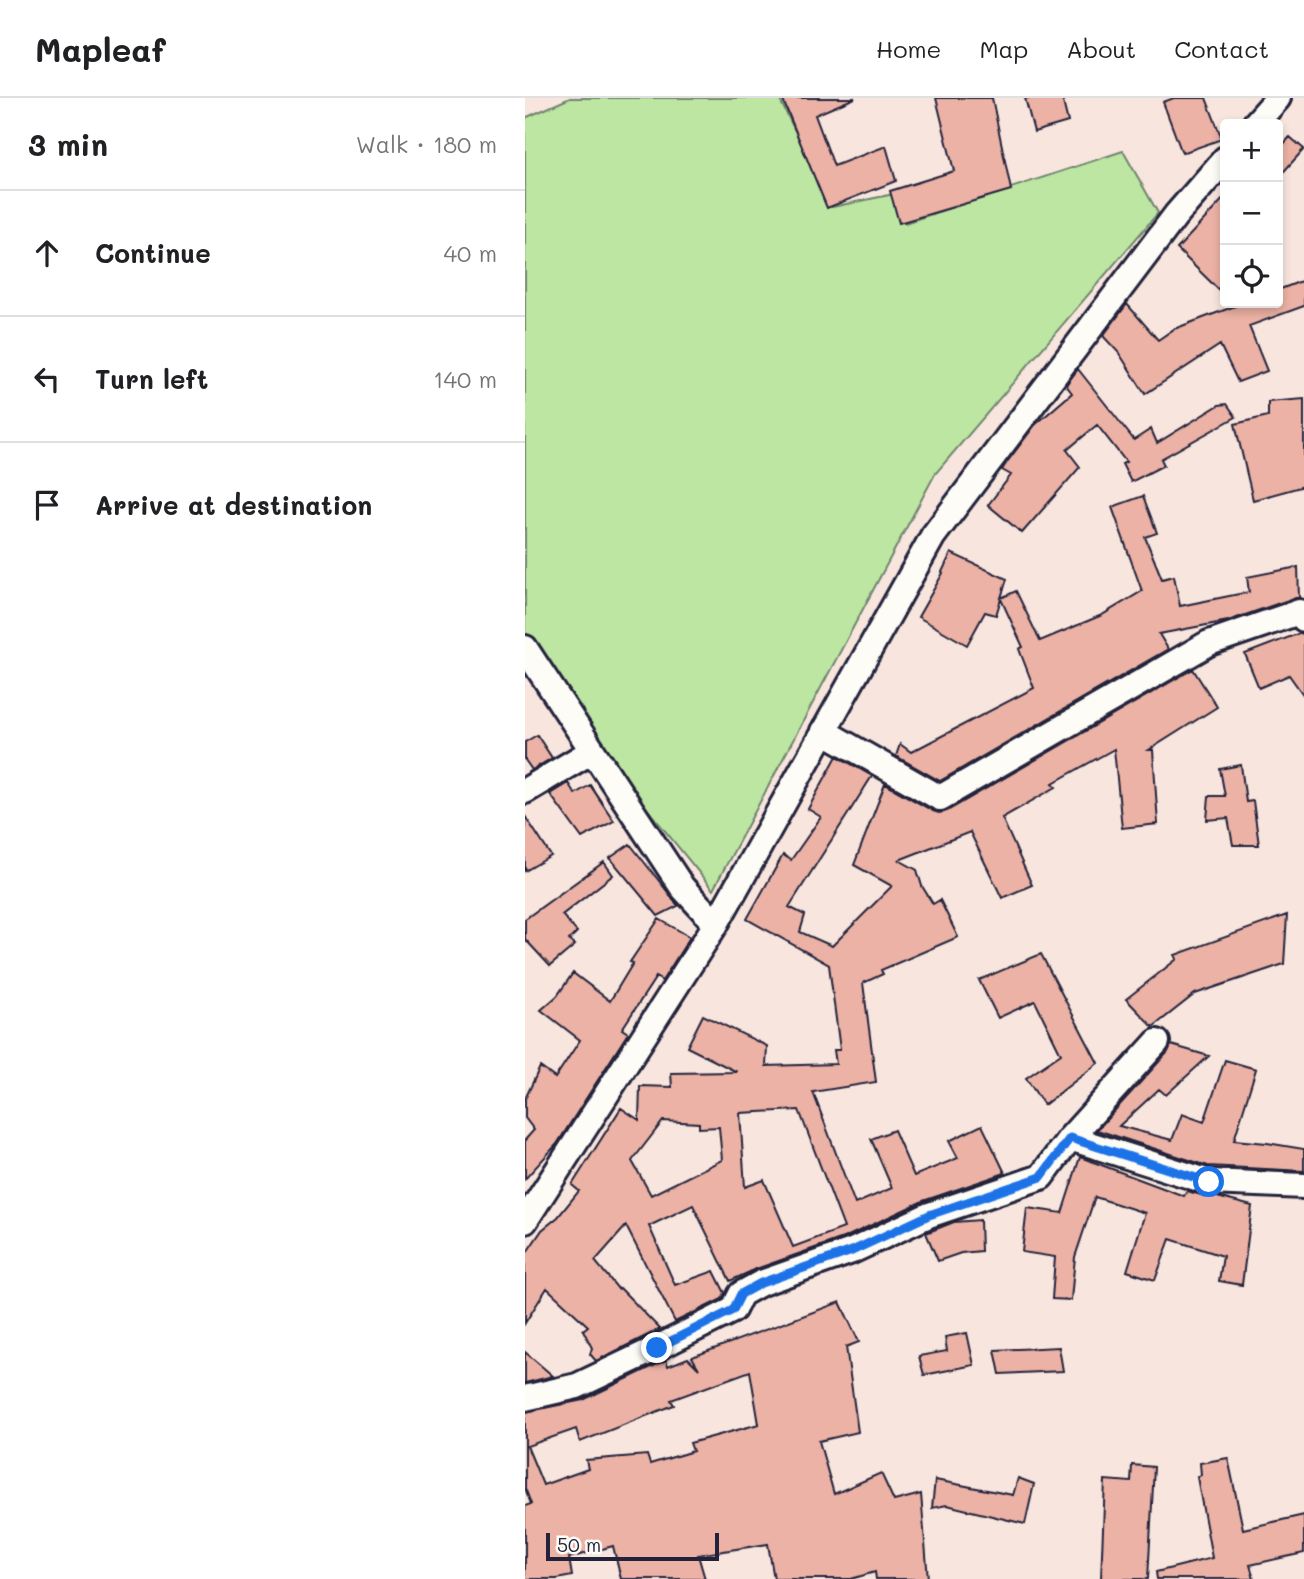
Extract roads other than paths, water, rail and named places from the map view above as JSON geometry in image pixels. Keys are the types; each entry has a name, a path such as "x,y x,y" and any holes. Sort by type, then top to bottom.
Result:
{"street":[{"path":"1259,119 1278,98"},
{"path":"525,1221 716,924 933,536 1176,215 1220,165"},
{"path":"823,732 940,798 1209,643 1299,612 1304,619"},
{"path":"525,648 682,887 716,924"},
{"path":"525,791 592,751"},
{"path":"525,1398 577,1386 657,1348 733,1310 741,1294 761,1283 852,1251 929,1215 1041,1177 1070,1138 1157,1042"},
{"path":"1070,1138 1209,1182 1304,1186"}]}
